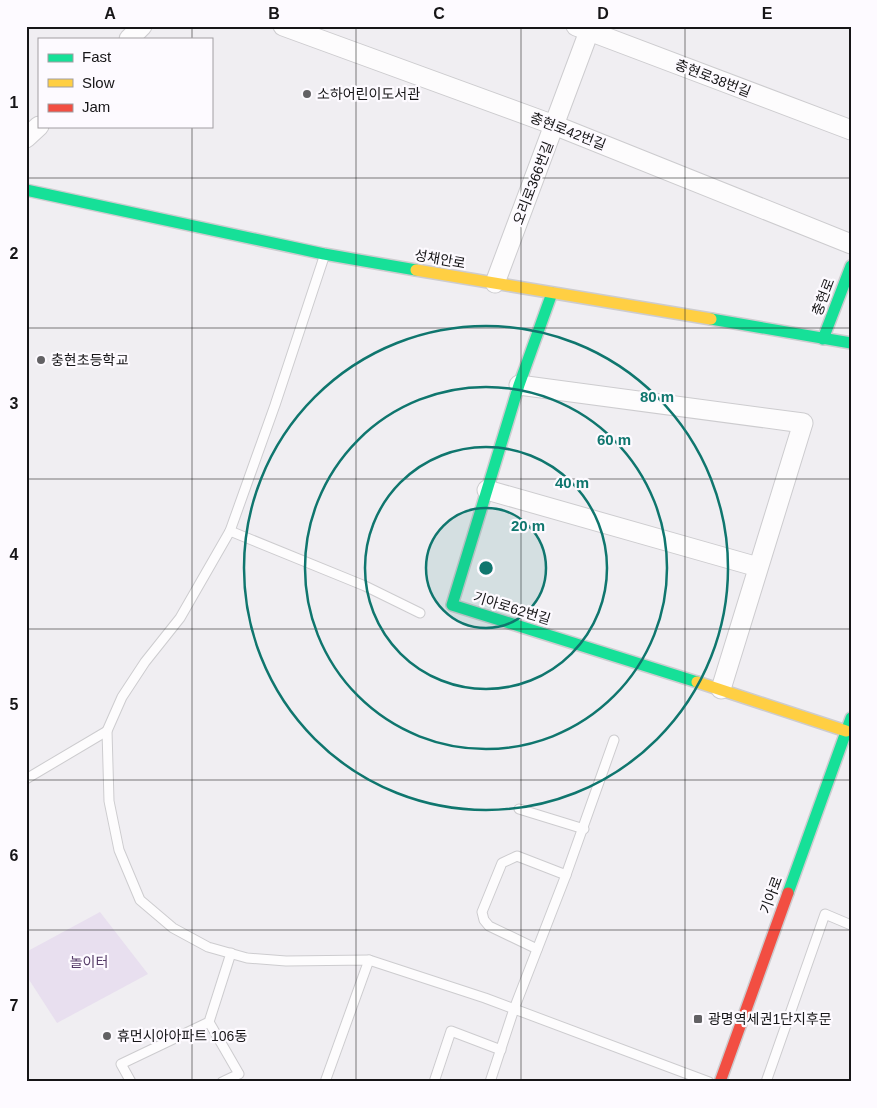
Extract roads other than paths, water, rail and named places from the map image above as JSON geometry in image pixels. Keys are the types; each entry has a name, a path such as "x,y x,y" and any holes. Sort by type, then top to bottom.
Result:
{"street":[{"path":"130,38 142,26"},
{"name":"충현로42번길","path":"283,26 554,125 851,244"},
{"name":"오리로366번길","path":"495,283 554,125 586,28"},
{"name":"충현로38번길","path":"586,28 851,130"},
{"path":"26,138 38,127"},
{"name":"성채안로","path":"26,190 324,254 851,343"},
{"name":"충현로","path":"823,339 851,266"},
{"name":"기아로62번길","path":"552,293 519,385 452,605 721,689 846,731"},
{"path":"519,385 803,423 721,689"},
{"path":"487,490 758,567"},
{"name":"기아로","path":"720,1082 851,718"}],"lane":[{"path":"324,254 275,405 230,531 180,618 145,662 122,697 107,731 109,801 118,850 140,900 173,928 208,947 247,958 286,961 369,960 514,1009 709,1082"},
{"path":"230,531 365,586 420,613"},
{"path":"26,779 107,731"},
{"path":"490,1082 514,1009 584,829 614,740"},
{"path":"519,808 584,829"},
{"path":"537,948 489,926 484,920 482,912 502,863 517,856 566,875"},
{"path":"766,1082 825,914 851,924"},
{"path":"131,1082 121,1064 209,1022 231,953"},
{"path":"325,1082 369,960"},
{"path":"209,1022 238,1074 222,1082"},
{"path":"434,1082 451,1031 501,1050"}],"place":[{"name":"소하어린이도서관","path":"307,94"},
{"name":"충현초등학교","path":"41,360"},
{"name":"광명역세권1단지후문","path":"698,1019"},
{"name":"휴먼시아아파트 106동","path":"107,1036"}],"park label":[{"name":"놀이터","path":"89,962"}]}
